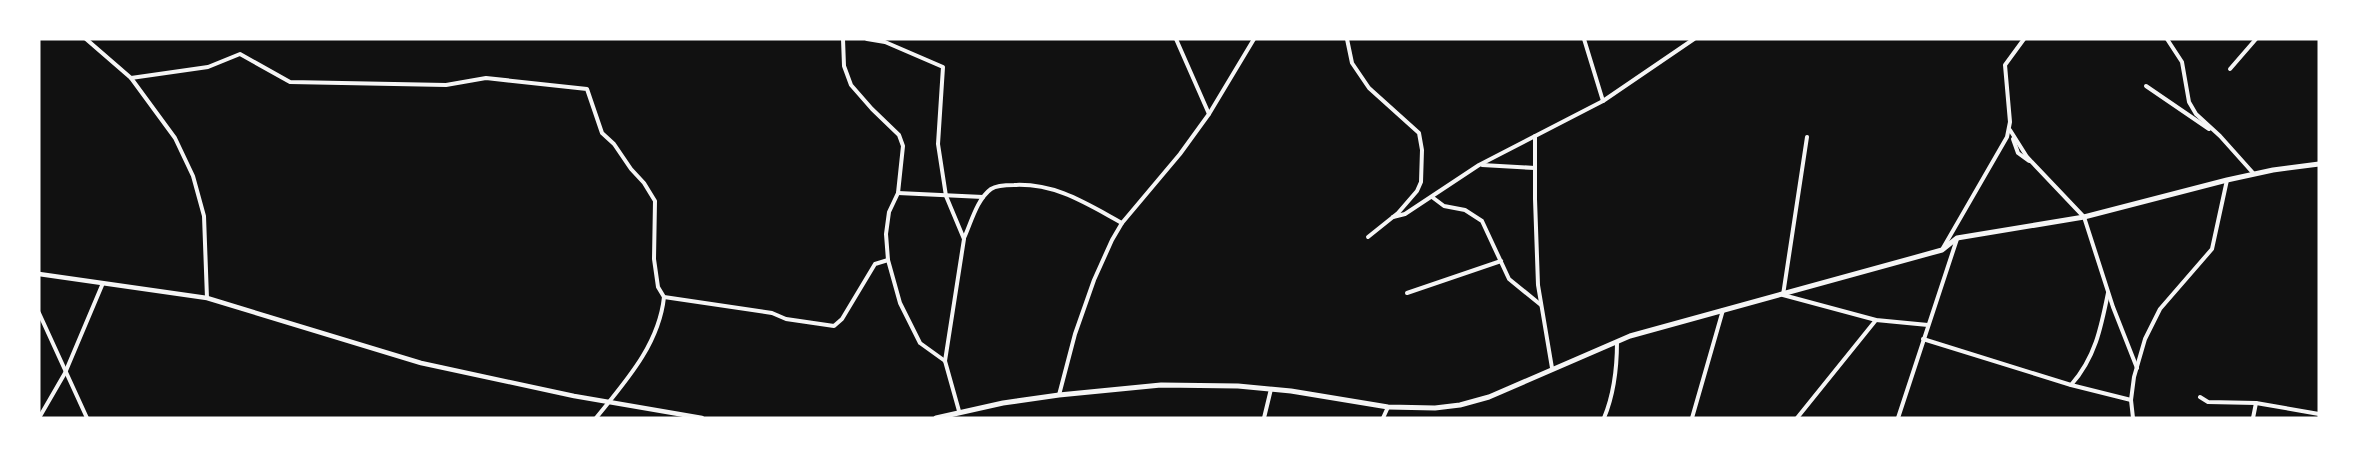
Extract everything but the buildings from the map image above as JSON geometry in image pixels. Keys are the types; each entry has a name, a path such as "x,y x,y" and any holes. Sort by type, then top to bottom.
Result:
{"main road":[{"path":"936,418 959,411 1059,395 1161,385 1228,385 1272,389 1388,407 1436,408 1460,405 1489,397 1617,341 1942,250 1957,238 2084,217 2227,180 2319,164"}],"street":[{"path":"86,39 131,78 175,138 193,176 204,216 207,298"},
{"path":"843,39 844,66 851,85 899,135 903,146 898,193 889,212 886,234 888,260 900,303 920,343 945,361"},
{"path":"867,39 885,42 943,67 938,144 946,196 964,239"},
{"path":"1176,39 1209,114"},
{"path":"1059,395 1067,358 1094,280 1112,240 1122,224 1180,154 1209,114 1254,39"},
{"path":"1347,39 1352,63 1369,88 1419,134 1422,150 1421,182 1417,191 1393,217 1368,237"},
{"path":"1584,39 1604,101"},
{"path":"1393,217 1406,214 1479,165 1604,101 1694,39"},
{"path":"2024,39 2005,65 2010,130 2027,157 2084,217 2108,292 2137,368"},
{"path":"2167,39 2182,62 2192,108 2254,174"},
{"path":"2230,69 2256,39"},
{"path":"131,78 208,67 240,54 290,82 446,85 486,78 587,89 602,133 614,144 655,201 654,259 658,287 664,297 662,315 643,355 596,418"},
{"path":"2146,86 2220,136"},
{"path":"1942,250 2010,130"},
{"path":"1535,136 1538,285 1552,368"},
{"path":"1807,137 1783,295 1876,320 1928,325"},
{"path":"1479,165 1535,168"},
{"path":"2133,418 2131,400 2145,339 2155,316 2212,249 2227,180"},
{"path":"959,411 945,361 964,239 984,197 993,188 1029,184 1060,190 1122,224"},
{"path":"898,193 984,197"},
{"path":"1432,197 1444,206 1465,210 1482,221 1509,279 1541,306"},
{"path":"1898,418 1957,238"},
{"path":"664,297 772,313 786,319 834,326 842,319 875,264 888,260"},
{"path":"1407,293 1501,261"},
{"path":"39,274 207,298 421,363 609,402 702,418"},
{"path":"39,418 65,374 103,283"},
{"path":"2071,385 2084,371 2097,345 2108,292"},
{"path":"1692,418 1723,310"},
{"path":"39,313 87,418"},
{"path":"1797,418 1876,320"},
{"path":"1923,339 2071,385 2131,400"},
{"path":"1604,418 1617,364 1617,341"},
{"path":"1264,418 1272,389"},
{"path":"2200,397 2208,402 2256,403 2319,414"},
{"path":"2253,418 2256,403"},
{"path":"1383,418 1388,407"}]}
